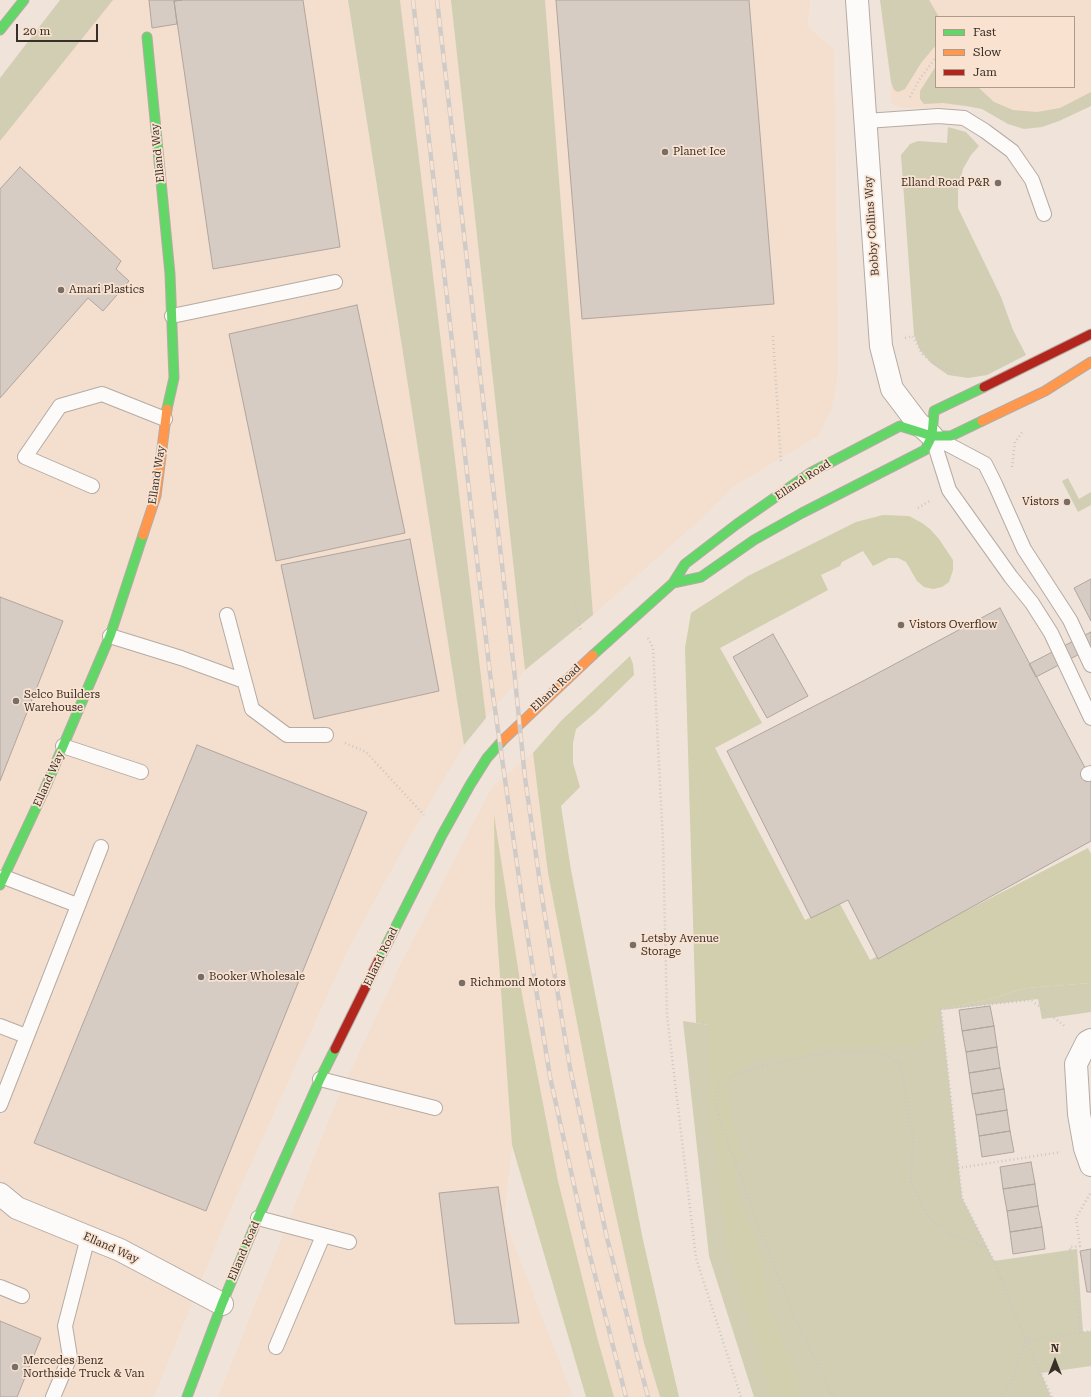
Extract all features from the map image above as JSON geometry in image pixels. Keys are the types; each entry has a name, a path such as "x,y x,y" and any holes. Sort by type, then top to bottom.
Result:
{"main road":[{"path":"0,30 24,0"},
{"name":"Elland Way","path":"2,881 63,746 110,636 156,496 165,419 174,378 170,274 147,37"},
{"name":"Elland Road","path":"673,583 701,577 754,540 795,517 925,450 932,436 934,411 1051,355 1091,334"},
{"name":"Elland Road","path":"187,1397 222,1304 258,1218 320,1080 442,835 487,758 509,734 614,635 673,583 684,564 737,524 810,473 900,426 932,436 951,436 1045,391 1091,362"}],"street":[{"name":"Bobby Collins Way","path":"857,0 881,346 892,389 917,422 932,436"},
{"path":"1088,1157 1079,1114 1076,1064 1089,1041"},
{"name":"Elland Way","path":"0,1194 17,1208 120,1250 222,1304"}],"lane":[{"path":"866,121 938,116 964,118 1012,151 1032,180 1044,214"},
{"path":"172,316 335,282"},
{"path":"92,486 25,457 60,406 102,394 165,419"},
{"path":"932,436 985,464 996,484 1024,549 1070,620 1091,665"},
{"path":"932,436 949,490 1011,577 1032,603 1051,633 1091,718"},
{"path":"227,614 252,709 287,735 326,735"},
{"path":"110,636 181,658 244,681"},
{"path":"63,746 141,772"},
{"path":"0,1105 101,846"},
{"path":"2,881 77,905"},
{"path":"0,1026 26,1036"},
{"path":"320,1080 435,1108"},
{"path":"258,1218 349,1242"},
{"path":"276,1347 323,1236"},
{"path":"54,1397 70,1357 64,1326 88,1237"},
{"path":"0,1287 22,1296"}],"path":[{"path":"909,99 919,80 935,58"},
{"path":"773,336 783,493"},
{"path":"912,336 923,355 932,362 945,369 962,373"},
{"path":"996,484 1012,476 1015,442 1021,432 1027,429"},
{"path":"638,614 652,648 663,842 667,1015 696,1258 741,1397"},
{"path":"326,735 366,752 442,835"},
{"path":"1052,1397 1026,1341 994,1261 986,1248 962,1198 941,1010 1031,1000 1089,1041"},
{"path":"833,1397 793,1313 763,1239 715,1105 718,1087 731,1075 777,1063 834,1051 878,1052 898,1062 904,1085 912,1139 911,1182 928,1217 953,1236 986,1248"},
{"path":"958,1168 1088,1157"},
{"path":"1081,1333 1070,1248 1080,1246 1076,1218 1091,1192"},
{"path":"1026,1341 1091,1331"},
{"path":"1000,1397 1011,1383 1026,1341"}],"shaded area":[{"path":"60,0 113,0 0,141 0,78"},
{"path":"113,0 348,0 464,745 410,836 349,947 226,1219 154,1397 0,1397 0,141"},
{"path":"348,0 400,0 486,718 464,745"},
{"path":"400,0 451,0 525,670 486,718"},
{"path":"451,0 545,0 593,615 525,670"},
{"path":"545,0 810,0 807,26 834,50 838,371 832,408 818,436 734,486 696,523 593,615"},
{"path":"880,0 929,0 938,16 935,16 935,46 921,63 905,89 898,92 894,90 891,82"},
{"path":"882,0 1091,0 1091,106 1059,121 1042,127 1024,129 1008,124 982,109 966,106 902,108 891,103 891,82 882,22"},
{"path":"935,68 935,88 979,88 994,102 1013,110 1037,112 1060,108 1091,92 1091,106 1042,127 1024,129 1008,124 982,109 943,103 924,104 920,99 920,91"},
{"path":"948,127 966,132 979,146 971,155 963,169 958,190 958,208 1001,297 1013,330 1026,355 987,375 968,378 948,375 931,363 920,350 914,335 901,155 910,144 918,141 947,143"},
{"path":"1068,478 1079,499 1091,492 1091,505 1078,512 1062,481"},
{"path":"883,515 909,516 930,529 939,539 953,560 953,570 949,582 942,587 933,589 924,587 917,581 906,562 898,558 889,558 873,566 863,551 842,562 840,566 821,575 828,590 720,648 762,723 715,748 805,920 840,904 870,960 1088,848 1091,854 1091,983 1026,988 986,1000 941,1009 930,1036 914,1045 879,1045 846,1050 827,1047 797,1058 759,1057 737,1073 725,1086 740,1152 734,1178 744,1214 762,1256 769,1309 794,1370 802,1397 772,1397 727,1250 710,1105 708,1025 696,1023 685,648 691,613 748,576 856,522"},
{"path":"630,656 633,664 634,675 576,729 573,743 573,763 580,787 561,806 571,870 643,1240 679,1397 660,1397 644,1343 603,1157 548,873 533,753 561,721"},
{"path":"533,753 548,873 603,1157 644,1343 660,1397 614,1397 597,1337 558,1181 523,1000 494,819 495,906 512,1145 504,1219 573,1397 218,1397 337,1100 403,960 492,787"},
{"path":"494,815 523,1000 558,1181 597,1337 614,1397 586,1397 512,1145 495,906"},
{"path":"1091,983 1091,1012 1042,1019 1038,999 941,1010 962,1198 994,1261 1077,1249 1083,1332 1091,1331 1091,1366 1041,1373 1051,1397 754,1397 709,1256 683,1021 708,1025 941,1009 986,1000 1026,988"}],"building":[{"path":"149,0 182,0 174,1 177,24 152,28"},
{"path":"303,0 340,247 213,269 174,1"},
{"name":"Planet Ice","path":"556,0 749,0 774,304 582,319"},
{"name":"Amari Plastics","path":"20,167 121,261 116,269 129,281 103,311 88,298 0,398 0,189"},
{"path":"357,305 405,533 276,561 229,334"},
{"path":"410,539 439,691 314,719 281,565"},
{"path":"1091,579 1091,621 1074,588"},
{"name":"Selco Builders Warehouse","path":"0,597 63,621 0,781"},
{"path":"1000,608 1091,779 1091,841 878,959 848,900 811,918 727,751"},
{"path":"1091,632 1091,648 1036,677 1029,664"},
{"path":"773,634 808,696 767,718 733,657"},
{"name":"Booker Wholesale","path":"197,745 367,812 206,1211 34,1143"},
{"path":"990,1006 994,1026 962,1031 959,1010"},
{"path":"994,1026 997,1047 966,1052 962,1031"},
{"path":"997,1047 1000,1068 969,1073 966,1052"},
{"path":"1000,1068 1004,1089 972,1094 969,1073"},
{"path":"1004,1089 1007,1110 976,1115 972,1094"},
{"path":"1007,1110 1010,1131 979,1136 976,1115"},
{"path":"1010,1131 1014,1152 982,1157 979,1136"},
{"path":"1031,1162 1035,1184 1003,1189 1000,1167"},
{"path":"1035,1184 1038,1206 1007,1211 1003,1189"},
{"path":"498,1187 519,1323 455,1324 439,1193"},
{"path":"1038,1206 1042,1227 1010,1232 1007,1211"},
{"path":"1042,1227 1045,1249 1013,1254 1010,1232"},
{"path":"1091,1249 1091,1292 1087,1292 1080,1251"},
{"name":"Mercedes Benz Northside Truck & Van","path":"0,1321 41,1338 17,1397 0,1397"}],"railway":[{"path":"413,0 490,674 524,913 550,1077 588,1248 626,1397"},
{"path":"437,0 514,669 525,778 543,904 570,1068 607,1238 648,1397"}],"traffic: fast":[{"path":"0,30 24,0"},
{"path":"147,37 170,274 174,378 167,409"},
{"path":"673,583 701,577 754,540 802,513 925,450 932,436 934,411 984,387"},
{"path":"593,655 673,583 685,564 737,524 810,473 900,426 932,436 951,436 982,421"},
{"path":"0,885 43,793 110,636 143,535"},
{"path":"379,960 442,835 470,785 487,758 502,741"},
{"path":"187,1397 222,1304 258,1218 320,1079 335,1049"}],"traffic: slow":[{"path":"982,421 1045,391 1091,362"},
{"path":"143,535 156,496 167,409"},
{"path":"502,741 593,655"}],"traffic: jam":[{"path":"984,387 1091,334"},
{"path":"335,1049 379,960"}],"place":[{"name":"Planet Ice","path":"665,152"},
{"name":"Elland Road P&R","path":"998,183"},
{"name":"Amari Plastics","path":"61,290"},
{"name":"Vistors","path":"1067,502"},
{"name":"Vistors Overflow","path":"901,625"},
{"name":"Selco Builders Warehouse","path":"16,701"},
{"name":"Letsby Avenue Storage","path":"633,945"},
{"name":"Booker Wholesale","path":"201,977"},
{"name":"Richmond Motors","path":"462,983"},
{"name":"Mercedes Benz Northside Truck & Van","path":"15,1367"}]}
